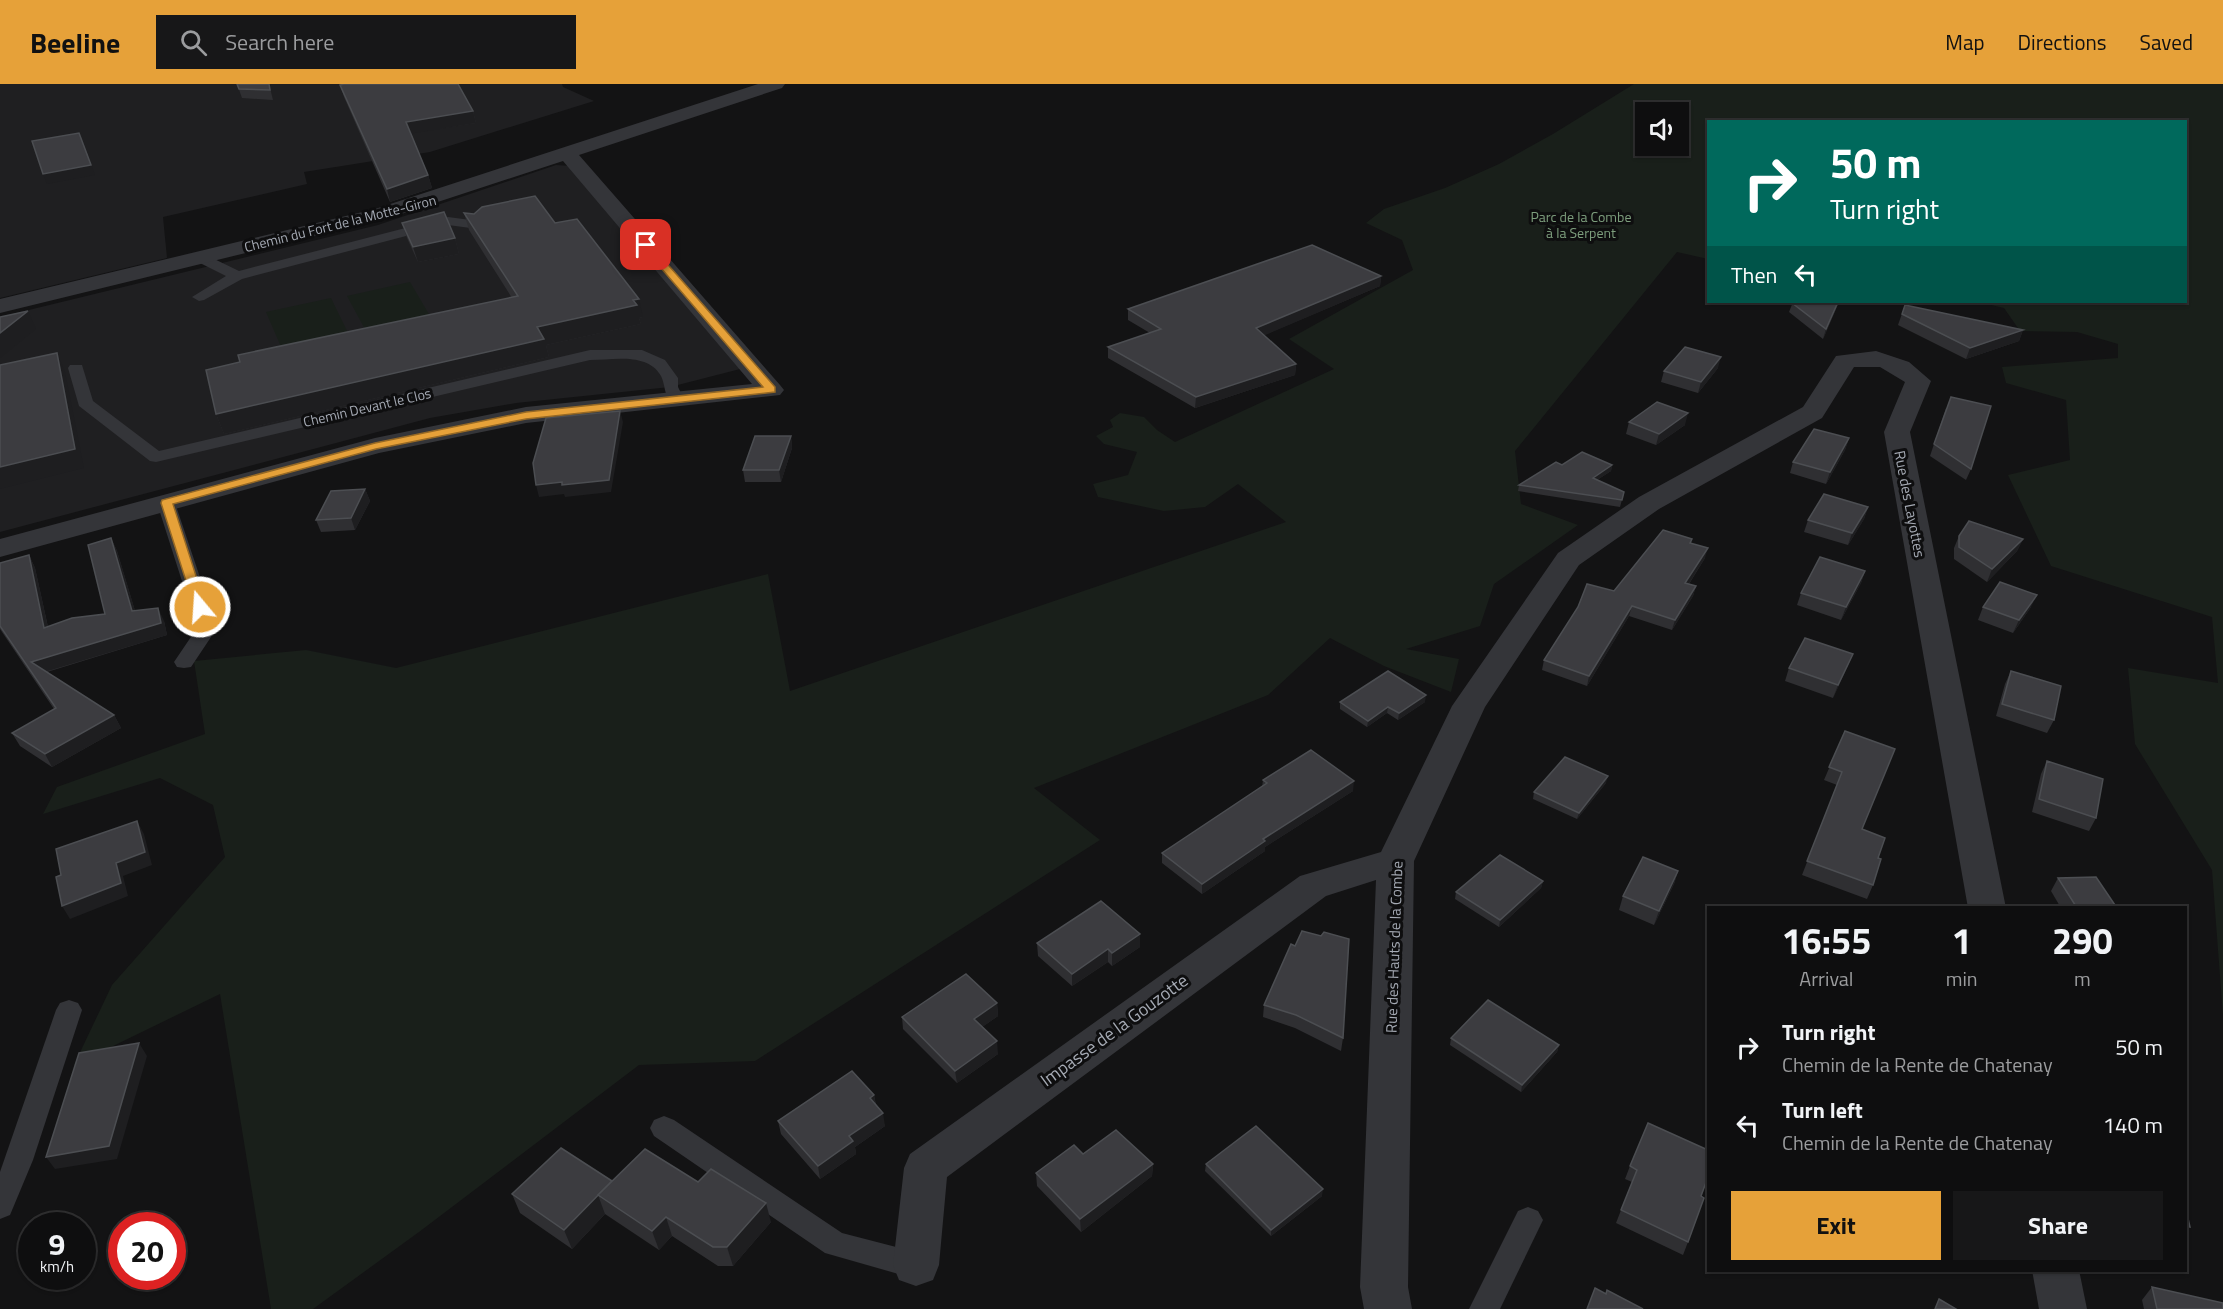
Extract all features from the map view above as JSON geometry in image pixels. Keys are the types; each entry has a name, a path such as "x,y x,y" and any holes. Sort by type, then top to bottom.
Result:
{"street":[{"name":"Chemin du Fort de la Motte-Giron","path":"0,306 382,214 776,84"},
{"path":"0,548 398,441 526,416 771,390 568,154"},
{"name":"Rue des Layottes","path":"1568,559 1649,502 1813,412 1845,361 1870,357 1901,365 1918,381 1897,432 1987,906"},
{"name":"Rue des Hauts de la Combe","path":"1388,1309 1384,1287 1395,861 1469,706 1568,559"},
{"name":"Impasse de la Gouzotte","path":"916,1265 926,1168 1313,886 1395,861"},
{"path":"2055,1272 2062,1309"}],"lane":[{"path":"199,297 237,276 447,221 478,225"},
{"path":"201,258 237,276"},
{"name":"Chemin Devant le Clos","path":"76,368 85,403 156,457 590,355 642,355 659,363 670,378 670,387 676,399"},
{"path":"166,503 207,628 184,662"},
{"path":"0,1206 19,1160 69,1010"},
{"path":"664,1128 835,1244 916,1265"},
{"path":"1484,1309 1528,1220"}],"shaded area":[{"path":"0,84 562,84 563,87 594,101 430,152 304,172 307,184 163,217 167,258 0,298"},
{"path":"556,165 571,166 744,368 670,387 516,403 430,418 0,532 0,317 378,225"}],"green space":[{"name":"Parc de la Combe à la Serpent","path":"1634,84 2223,84 2223,1016 2212,870 2135,744 2128,668 2218,683 2212,617 2051,566 2008,475 2070,460 2066,400 2006,383 2002,367 2118,358 2118,344 2077,332 2020,331 2004,308 1983,303 2187,303 2187,120 1707,120 1707,259 1677,252 1515,451 1521,504 1578,525 1494,584 1480,626 1406,649 1459,659 1451,692 1384,666 1330,638 1268,695 1034,788 1100,840 755,1061 639,1065 419,1232 313,1309 271,1309 220,994 74,1065 112,985 225,857 213,805 160,778 43,814 57,787 205,734 194,661 306,650 396,668 768,574 790,691 1286,522 1238,484 1205,507 1164,511 1098,497 1093,484 1128,475 1137,452 1104,444 1096,436 1113,427 1110,420 1120,413 1144,417 1157,430 1175,442 1334,369 1289,339 1413,270 1402,240 1366,223 1384,209 1445,188 1499,164"},
{"path":"410,282 430,316 366,331 347,296"},
{"path":"331,298 348,333 282,349 266,312"}],"building":[{"path":"237,84 269,84 270,90 239,89"},
{"path":"458,84 473,111 406,122 428,175 387,189 340,85"},
{"path":"79,133 91,165 43,174 32,141"},
{"path":"535,196 555,223 577,219 639,299 633,300 637,305 537,327 544,339 216,414 206,370 240,362 238,355 518,296 464,213 474,214 482,207"},
{"path":"444,212 455,238 413,247 402,223"},
{"path":"1312,245 1381,276 1256,328 1296,364 1196,397 1108,347 1161,329 1128,309"},
{"path":"1792,303 1838,303 1826,329"},
{"path":"1905,305 2023,330 1970,348 1902,314"},
{"path":"28,311 0,333 0,317"},
{"path":"1685,347 1721,357 1701,382 1664,371"},
{"path":"57,353 75,449 0,467 0,365"},
{"path":"1951,397 1991,406 1971,469 1934,444"},
{"path":"1657,402 1688,413 1659,434 1629,422"},
{"path":"620,411 609,480 536,485 533,463 546,418"},
{"path":"1814,429 1849,438 1830,472 1793,462"},
{"path":"755,436 791,436 779,470 743,470"},
{"path":"1582,452 1612,465 1593,478 1624,492 1622,500 1519,485 1556,462 1562,465"},
{"path":"365,489 351,518 316,520 331,491"},
{"path":"1824,494 1868,507 1852,533 1808,520"},
{"path":"1969,521 2023,539 1992,569 1959,547 1959,536"},
{"path":"1663,530 1692,539 1690,543 1708,548 1685,583 1696,586 1675,620 1632,606 1589,676 1544,660 1578,607 1587,584 1614,591"},
{"path":"111,538 132,611 158,608 161,623 31,662 114,715 45,754 12,733 56,708 0,626 0,563 29,555 44,628 72,618 105,614 88,545"},
{"path":"1820,557 1865,571 1846,607 1801,593"},
{"path":"2000,582 2037,595 2019,620 1983,607"},
{"path":"1805,638 1853,654 1838,685 1789,668"},
{"path":"1388,671 1426,695 1399,713 1388,707 1368,721 1340,702"},
{"path":"2011,671 2061,686 2054,720 2002,704"},
{"path":"1845,731 1895,749 1862,829 1885,838 1878,858 1881,859 1873,885 1807,861 1842,772 1829,767"},
{"path":"1311,750 1354,781 1263,839 1265,841 1202,884 1162,853 1267,783 1263,780"},
{"path":"1565,757 1608,776 1579,813 1534,792"},
{"path":"2047,761 2103,779 2096,818 2039,799"},
{"path":"137,821 145,852 116,863 121,883 62,906 56,877 61,875 56,849"},
{"path":"1500,855 1543,881 1500,920 1456,892"},
{"path":"1643,857 1678,871 1659,911 1623,896"},
{"path":"2096,877 2116,906 2076,906 2058,878"},
{"path":"1101,901 1140,934 1112,953 1108,949 1072,974 1037,943"},
{"path":"1302,931 1321,936 1324,932 1349,939 1343,1038 1296,1015 1264,1005 1291,944 1295,946"},
{"path":"966,974 997,1003 974,1019 997,1041 955,1071 902,1017"},
{"path":"1488,1000 1559,1045 1522,1085 1451,1038"},
{"path":"139,1043 109,1146 46,1157 79,1053"},
{"path":"852,1071 874,1095 870,1098 883,1113 849,1136 853,1141 818,1166 778,1121"},
{"path":"1648,1123 1707,1150 1707,1180 1701,1196 1704,1198 1688,1242 1621,1210 1637,1170 1630,1166"},
{"path":"1256,1126 1323,1189 1271,1230 1206,1164"},
{"path":"1116,1130 1153,1164 1080,1219 1036,1173 1074,1145 1083,1154"},
{"path":"561,1148 612,1181 564,1230 512,1194"},
{"path":"645,1149 698,1182 711,1169 766,1203 727,1247 713,1247 666,1217 652,1231 598,1195"},
{"path":"2152,1287 2223,1303 2223,1309 2157,1309"},
{"path":"1595,1288 1606,1294 1607,1290 1643,1309 1587,1309"},
{"path":"1939,1299 1956,1309 1935,1309"}],"route":[{"path":"200,607 166,503 375,446 526,416 771,390 646,245"}]}
